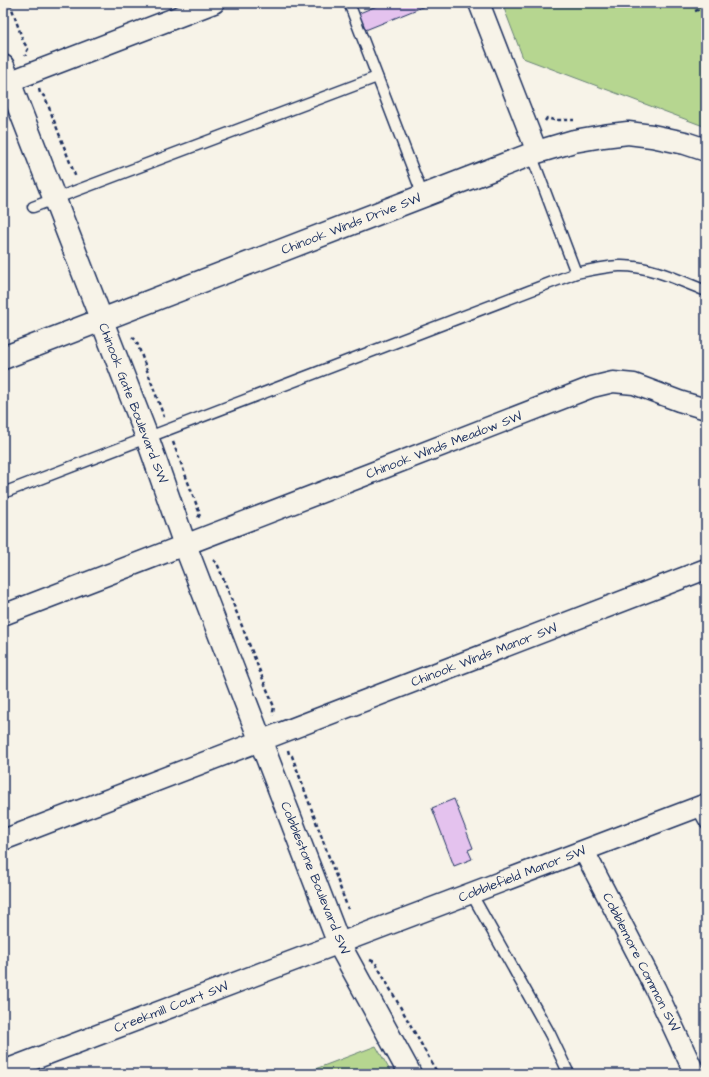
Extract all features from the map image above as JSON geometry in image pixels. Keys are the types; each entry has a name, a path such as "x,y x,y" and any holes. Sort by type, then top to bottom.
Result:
{"street":[{"path":"5,77 214,3"},
{"path":"479,3 534,153"},
{"name":"Chinook Gate Boulevard SW","path":"5,77 147,437 185,545 261,741"},
{"name":"Chinook Winds Drive SW","path":"3,358 534,153 574,141 628,133 685,143 706,150"},
{"name":"Chinook Winds Meadow SW","path":"3,615 592,387 614,382 634,384 679,401 706,409"},
{"name":"Chinook Winds Manor SW","path":"3,840 706,570"},
{"name":"Cobblestone Boulevard SW","path":"261,741 339,944 410,1074"},
{"name":"Cobblefield Manor SW","path":"339,944 584,851 703,812"},
{"name":"Cobblemore Common SW","path":"584,851 656,988 695,1074"},
{"name":"Creekmill Court SW","path":"3,1070 339,944"}],"lane":[{"path":"349,3 423,196"},
{"path":"33,207 378,76"},
{"path":"534,153 576,273"},
{"path":"3,493 576,273 620,266 638,268 665,274 706,291"},
{"path":"471,893 550,1034 570,1074"}],"path":[{"path":"10,3 23,41 28,49 26,54"},
{"path":"695,11 706,7"},
{"path":"40,93 46,97 80,190"},
{"path":"212,560 217,563 220,570 274,707 273,712"},
{"path":"289,754 292,756 304,785 349,912"},
{"path":"367,958 375,962 438,1074"}],"green space":[{"path":"502,3 706,3 706,127 523,58"},
{"path":"376,1046 392,1074 302,1074"}],"building":[{"path":"384,3 432,3 363,31 357,14"},
{"path":"454,799 473,848 468,850 472,859 454,866 432,808"}]}
